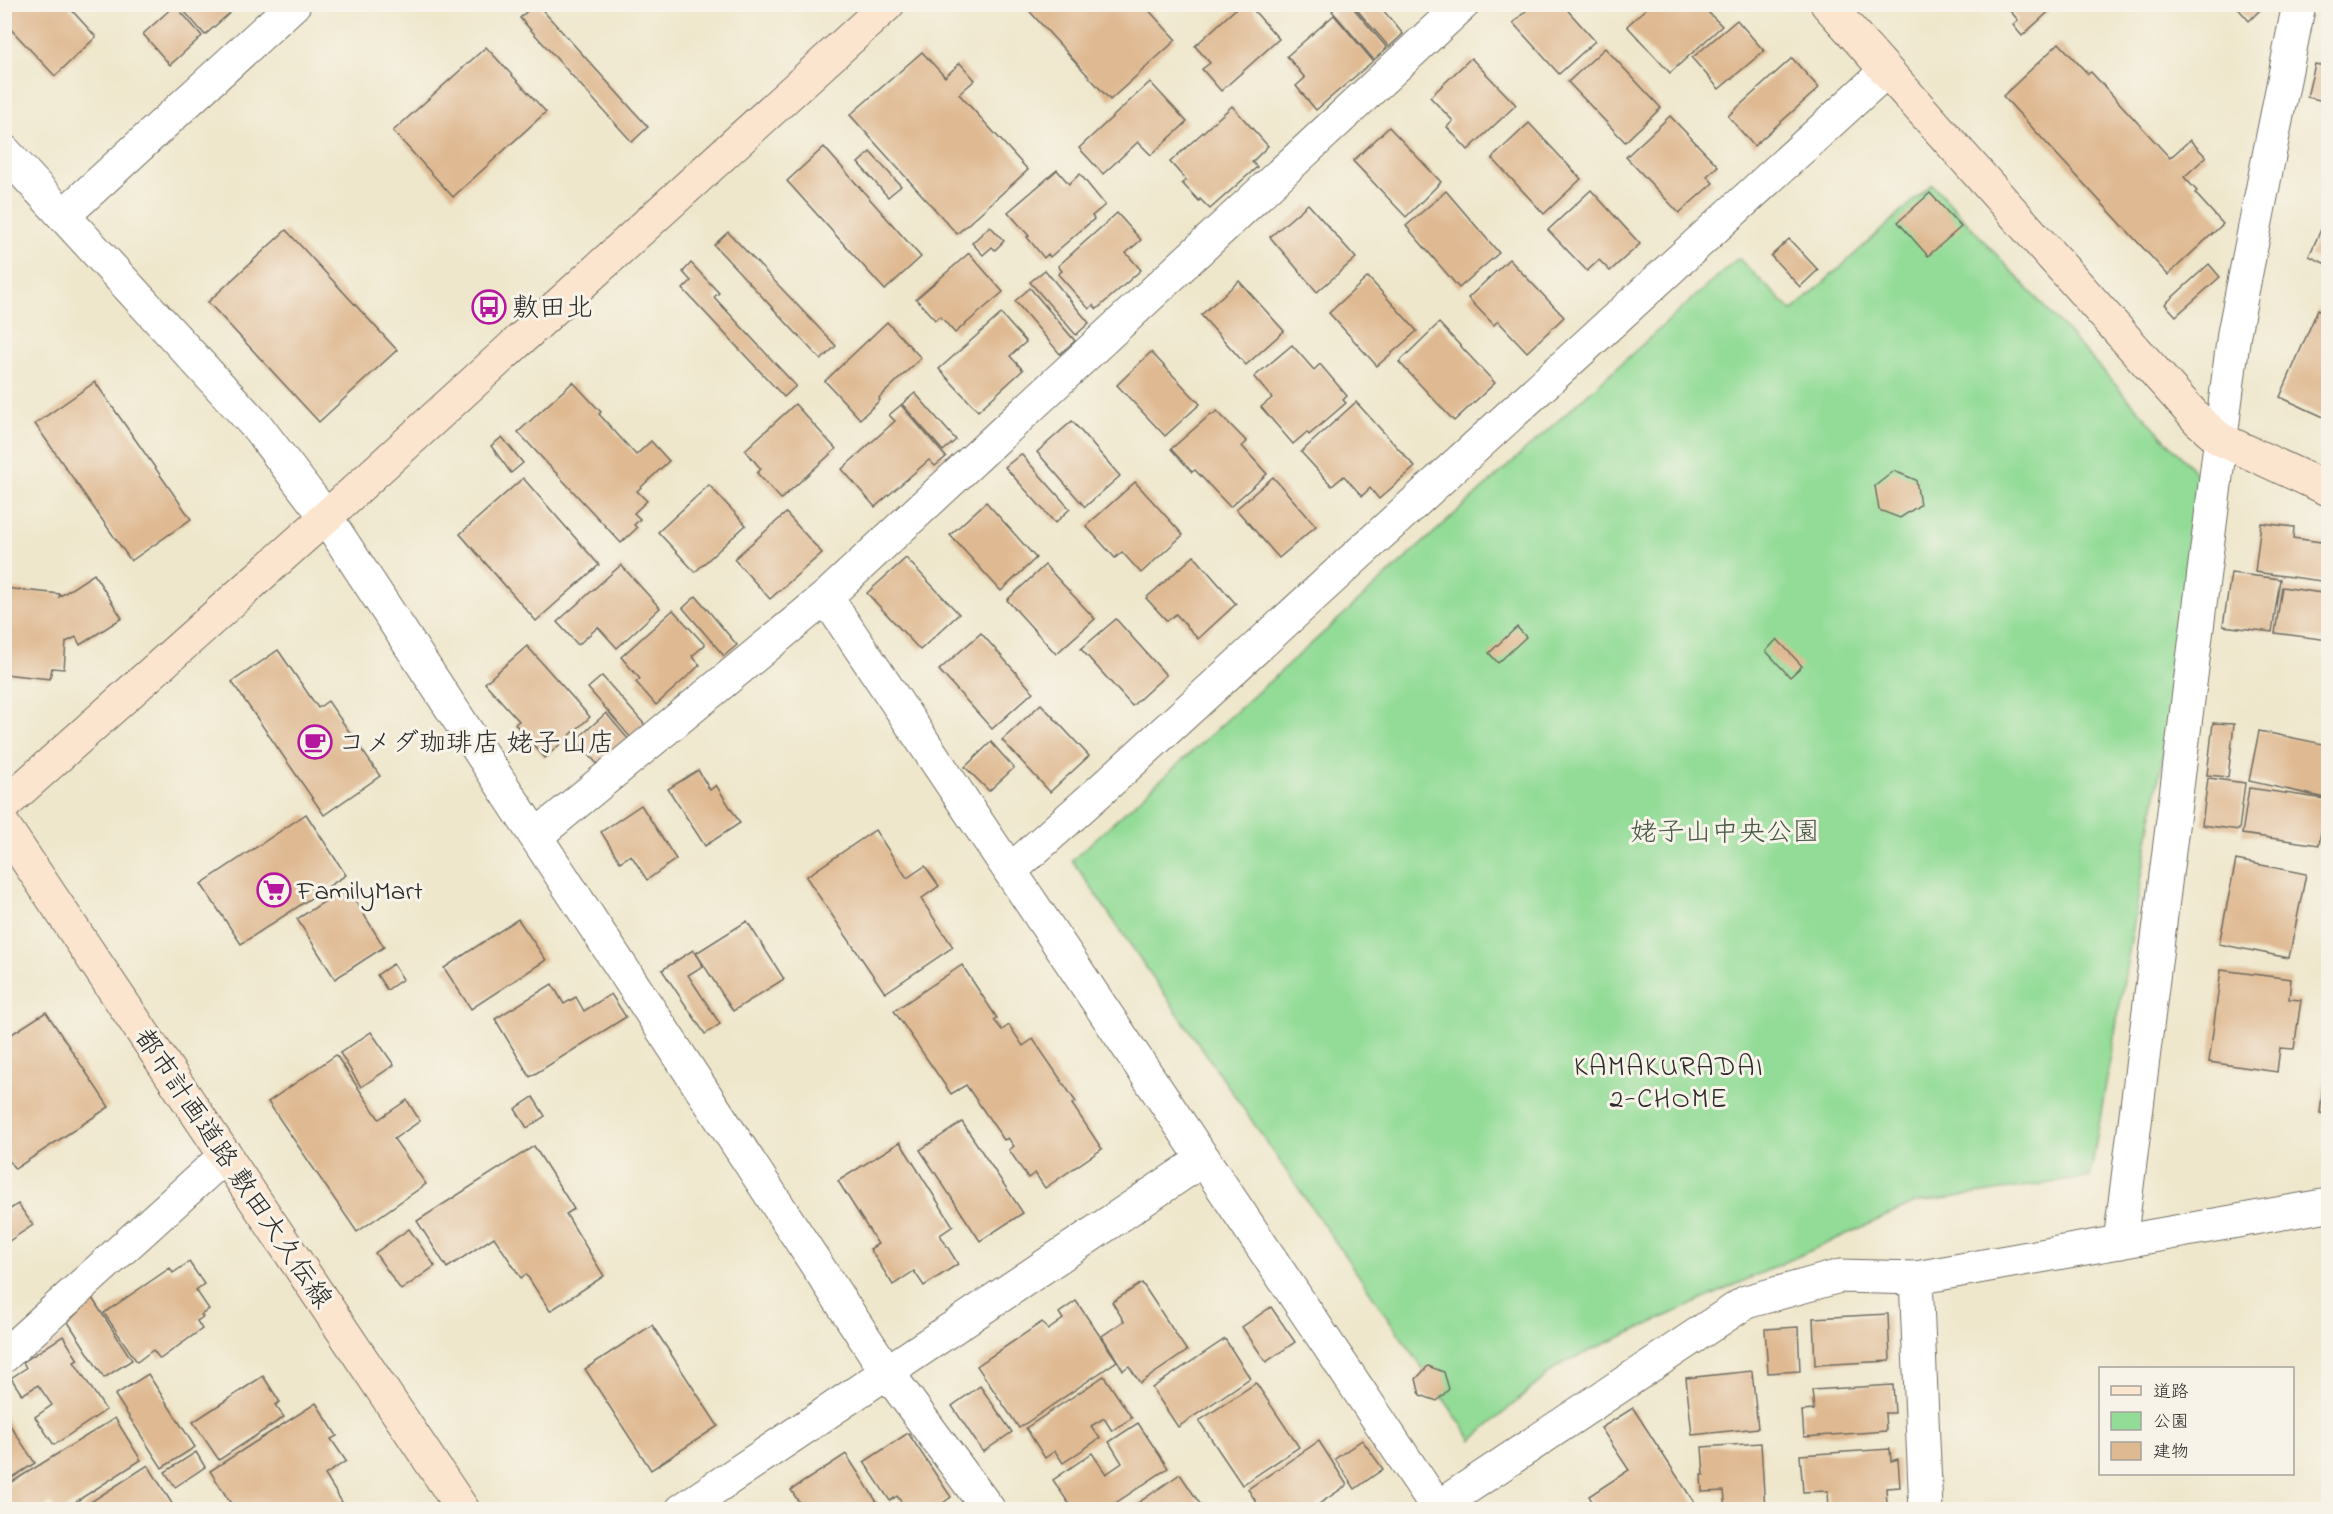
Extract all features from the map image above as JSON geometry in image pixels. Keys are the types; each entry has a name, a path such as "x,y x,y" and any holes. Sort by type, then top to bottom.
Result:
{"street":[{"path":"64,215 294,4"},
{"path":"4,805 326,517 888,4"},
{"path":"536,836 826,597 1463,4"},
{"path":"1827,4 2199,421 2220,439 2328,489"},
{"path":"2120,1242 2234,333 2299,4"},
{"path":"1010,871 1886,71"},
{"path":"4,150 259,429 326,517 887,1372 989,1509"},
{"path":"826,597 1439,1508 1746,1302 1840,1275 1916,1278 2328,1206"},
{"name":"都市計画道路 敷田大久伝線","path":"4,826 463,1509"},
{"path":"4,1356 226,1155"},
{"path":"682,1509 1203,1159"},
{"path":"1916,1278 1926,1509"}],"green space":[{"name":"姥子山中央公園","path":"1932,184 2209,487 2090,1177 1915,1203 1559,1365 1472,1440 1072,860 1738,258 1792,311"}],"building":[{"path":"4,4 66,4 96,37 55,76 4,22"},
{"path":"178,4 227,4 232,11 205,35"},
{"path":"534,4 537,4 648,127 632,142 520,18"},
{"path":"1023,4 1143,4 1176,40 1110,100"},
{"path":"1241,4 1248,4 1279,39 1221,91 1202,69 1210,63 1195,46"},
{"path":"1339,4 1350,4 1387,48 1374,60 1332,11"},
{"path":"1352,4 1378,4 1403,34 1389,47"},
{"path":"1533,4 1562,4 1595,41 1559,74 1513,23"},
{"path":"1651,4 1712,4 1715,7 1709,13 1722,26 1670,73 1627,26"},
{"path":"2004,4 2057,4 2022,36 2013,25 2018,20"},
{"path":"2234,4 2266,4 2249,21"},
{"path":"175,5 202,36 170,65 143,34"},
{"path":"1334,15 1373,61 1316,110 1296,86 1305,78 1287,56"},
{"path":"1737,20 1764,51 1719,89 1692,58"},
{"path":"2059,43 2088,74 2091,72 2170,158 2190,140 2206,157 2184,177 2223,224 2168,275 2003,96"},
{"path":"486,47 546,112 453,197 393,131"},
{"path":"1605,48 1661,108 1625,142 1568,82"},
{"path":"922,52 945,77 960,63 975,80 959,94 1028,170 957,234 850,115"},
{"path":"1471,58 1516,105 1468,150 1447,127 1453,121 1430,97"},
{"path":"1792,58 1819,88 1754,146 1728,116"},
{"path":"2315,64 2328,67 2328,102 2307,97"},
{"path":"1150,82 1187,122 1151,155 1138,142 1103,174 1079,148"},
{"path":"1232,106 1268,146 1252,162 1257,167 1210,209 1182,183 1186,180 1170,162"},
{"path":"1670,116 1718,166 1707,176 1713,183 1679,213 1626,157"},
{"path":"1529,123 1581,179 1544,214 1492,158"},
{"path":"1389,127 1441,182 1406,217 1353,161"},
{"path":"824,147 921,257 885,290 787,181"},
{"path":"870,152 901,186 888,197 858,163"},
{"path":"1057,170 1069,184 1080,174 1105,205 1092,216 1094,219 1050,257 1048,254 1044,258 1008,212"},
{"path":"1591,190 1640,244 1610,271 1599,260 1587,271 1548,230"},
{"path":"1446,191 1499,253 1459,288 1406,226"},
{"path":"1930,193 1961,227 1928,256 1898,222"},
{"path":"1308,204 1356,258 1317,292 1270,237"},
{"path":"1117,213 1141,240 1126,253 1141,270 1097,309 1093,305 1089,309 1058,274 1062,271 1058,266"},
{"path":"2328,214 2328,265 2309,256"},
{"path":"990,226 1004,241 995,250 992,247 983,255 972,243"},
{"path":"286,230 397,350 319,422 208,302"},
{"path":"728,232 836,346 821,360 714,245"},
{"path":"1789,239 1818,270 1800,287 1771,256"},
{"path":"969,253 1003,292 955,333 940,316 935,320 916,299"},
{"path":"1509,259 1564,317 1527,352 1498,321 1494,325 1468,298"},
{"path":"691,263 719,293 714,297 796,386 784,397 683,289 691,281 683,272"},
{"path":"2209,264 2220,277 2176,316 2165,304"},
{"path":"1045,270 1089,323 1076,335 1030,282"},
{"path":"1368,277 1417,331 1377,366 1329,313"},
{"path":"1239,281 1284,331 1246,365 1201,315"},
{"path":"1030,288 1075,341 1060,354 1015,301"},
{"path":"2318,309 2328,314 2328,419 2280,397"},
{"path":"1001,314 1026,342 1010,356 1023,370 978,411 939,369"},
{"path":"887,322 921,358 860,419 825,381"},
{"path":"1439,323 1495,383 1454,421 1399,362"},
{"path":"1292,345 1314,370 1320,364 1347,396 1343,400 1346,403 1309,435 1307,432 1293,444 1261,407 1272,398 1254,377"},
{"path":"1151,352 1200,404 1165,436 1117,385"},
{"path":"95,382 191,519 131,561 35,424"},
{"path":"573,382 636,455 651,441 669,461 637,491 647,501 634,513 640,519 634,525 637,528 621,543 518,432"},
{"path":"915,393 956,440 943,451 902,404"},
{"path":"1356,402 1415,467 1379,499 1370,488 1362,496 1344,476 1332,486 1301,452"},
{"path":"795,404 836,449 781,499 757,473 761,469 745,450"},
{"path":"901,405 946,457 935,466 929,460 875,507 842,469 895,421 889,415"},
{"path":"1217,411 1247,442 1242,446 1267,474 1230,507 1195,470 1192,472 1171,449"},
{"path":"1072,421 1120,476 1085,507 1037,452"},
{"path":"502,437 523,463 511,473 491,446"},
{"path":"1021,454 1070,509 1055,523 1005,467"},
{"path":"1894,471 1916,480 1920,505 1900,518 1879,510 1875,486"},
{"path":"1273,477 1316,526 1279,558 1236,509"},
{"path":"523,478 599,565 536,621 460,534"},
{"path":"1135,482 1183,535 1141,573 1122,552 1115,558 1086,526"},
{"path":"709,485 746,525 695,572 658,532"},
{"path":"986,502 1036,558 1001,591 950,535"},
{"path":"786,513 822,553 770,599 734,559"},
{"path":"2261,523 2294,527 2293,538 2328,543 2328,582 2255,572"},
{"path":"1194,556 1236,604 1198,639 1176,614 1167,621 1146,598"},
{"path":"906,558 959,614 920,650 867,593"},
{"path":"621,565 660,608 617,648 598,627 578,645 557,622"},
{"path":"1045,565 1095,619 1056,654 1007,600"},
{"path":"2231,573 2280,579 2272,632 2223,626"},
{"path":"94,574 122,618 80,645 76,637 66,642 64,669 52,668 50,679 4,674 4,588 60,594 59,597"},
{"path":"2282,587 2328,594 2328,640 2275,633"},
{"path":"696,596 737,645 724,656 683,608"},
{"path":"673,610 705,645 692,656 700,665 656,705 636,682 640,679 621,657"},
{"path":"1116,619 1166,675 1132,706 1081,649"},
{"path":"1517,627 1526,637 1498,663 1489,653"},
{"path":"981,633 1033,692 992,729 939,670"},
{"path":"1777,639 1802,666 1790,677 1766,651"},
{"path":"527,646 590,717 545,758 515,724 519,721 485,683"},
{"name":"コメダ珈琲店 姥子山店","path":"278,650 318,708 328,701 380,776 324,815 232,682"},
{"path":"602,676 645,725 631,738 588,688"},
{"path":"1041,704 1089,756 1050,792 1002,740"},
{"path":"606,713 628,739 598,765 576,740"},
{"path":"2213,723 2234,724 2228,777 2207,775"},
{"path":"2259,731 2328,745 2326,798 2249,781"},
{"path":"991,742 1014,768 989,791 965,767"},
{"path":"698,770 710,790 716,785 740,823 705,846 668,789"},
{"path":"2208,778 2245,783 2239,830 2202,825"},
{"path":"2249,788 2326,799 2319,845 2242,834"},
{"path":"641,805 676,859 647,880 631,855 620,862 601,832"},
{"path":"306,814 346,875 241,944 201,884"},
{"path":"875,830 907,878 925,866 939,886 921,899 953,947 885,993 806,877"},
{"path":"2236,860 2306,874 2289,958 2219,944"},
{"path":"347,887 384,947 335,979 297,919"},
{"path":"518,919 546,960 471,1009 444,968"},
{"path":"747,921 784,979 733,1011 696,953"},
{"path":"693,950 703,966 688,975 720,1024 705,1034 662,970"},
{"path":"393,964 403,979 387,990 377,975"},
{"path":"962,965 997,1018 994,1020 1002,1030 1009,1025 1023,1046 1033,1039 1076,1102 1072,1104 1102,1149 1045,1188 1035,1173 1028,1178 1009,1150 1014,1146 1008,1138 1004,1140 966,1085 951,1094 894,1011"},
{"path":"2221,970 2291,979 2289,999 2301,1000 2294,1049 2280,1048 2277,1072 2209,1062"},
{"path":"552,984 564,1004 576,997 584,1011 611,994 626,1017 530,1077 495,1019"},
{"path":"46,1012 109,1107 15,1169 4,1154 4,1039"},
{"path":"371,1032 394,1065 361,1087 340,1053"},
{"path":"2328,1050 2328,1114 2320,1113"},
{"path":"336,1055 379,1119 407,1100 420,1121 394,1139 426,1184 357,1232 268,1102"},
{"path":"533,1097 545,1116 527,1128 515,1109"},
{"path":"962,1122 1023,1213 980,1241 920,1150"},
{"path":"900,1142 953,1226 940,1235 958,1264 924,1286 914,1271 893,1285 870,1249 878,1244 838,1181"},
{"path":"534,1146 574,1209 566,1214 604,1276 550,1311 526,1274 521,1278 494,1237 447,1268 417,1221"},
{"path":"18,1204 33,1225 9,1241 4,1234 4,1213"},
{"path":"409,1229 435,1266 401,1290 375,1253"},
{"path":"189,1262 204,1284 196,1290 209,1309 197,1321 202,1329 160,1359 153,1350 137,1362 104,1313 170,1268 173,1273"},
{"path":"1142,1283 1187,1351 1140,1383 1129,1366 1123,1370 1102,1336 1124,1321 1112,1302"},
{"path":"92,1298 132,1360 104,1378 68,1322"},
{"path":"1076,1301 1117,1361 1019,1428 977,1366 1042,1322 1048,1330 1063,1319 1059,1313"},
{"path":"1271,1307 1295,1342 1266,1362 1242,1327"},
{"path":"1888,1314 1890,1361 1815,1365 1813,1318"},
{"path":"652,1325 718,1426 651,1470 585,1369"},
{"path":"1798,1327 1800,1371 1768,1373 1765,1329"},
{"path":"63,1336 78,1360 74,1362 106,1410 54,1445 35,1417 52,1405 38,1385 22,1395 11,1378 26,1368 23,1362"},
{"path":"1225,1339 1250,1378 1178,1427 1152,1388"},
{"path":"1428,1366 1444,1372 1449,1389 1437,1401 1420,1395 1416,1379"},
{"path":"1752,1371 1758,1428 1692,1435 1686,1378"},
{"path":"148,1374 195,1447 162,1468 115,1395"},
{"path":"263,1376 280,1402 275,1405 284,1417 219,1460 193,1422"},
{"path":"1104,1376 1132,1418 1112,1431 1104,1418 1091,1426 1100,1438 1063,1463 1055,1451 1045,1458 1026,1428"},
{"path":"1256,1383 1299,1447 1242,1485 1199,1421"},
{"path":"1893,1385 1895,1413 1885,1413 1886,1431 1804,1437 1802,1411 1814,1410 1812,1390"},
{"path":"980,1386 1012,1432 983,1452 952,1406"},
{"path":"316,1403 337,1436 331,1439 346,1461 325,1475 347,1510 235,1510 210,1471"},
{"path":"1633,1408 1699,1510 1597,1510 1589,1496 1629,1470 1601,1428"},
{"path":"4,1416 35,1463 4,1483"},
{"path":"115,1418 141,1460 63,1510 55,1510 51,1503 40,1510 14,1510 4,1494 4,1487"},
{"path":"1138,1423 1168,1468 1105,1510 1073,1510 1053,1480 1092,1453 1106,1474 1122,1463 1109,1442"},
{"path":"908,1433 951,1497 933,1510 907,1510 897,1496 890,1501 864,1462"},
{"path":"1362,1440 1383,1469 1355,1489 1335,1459"},
{"path":"1319,1441 1347,1485 1310,1510 1261,1510 1248,1489"},
{"path":"1761,1443 1765,1510 1726,1510 1724,1491 1702,1492 1701,1475 1704,1475 1702,1447"},
{"path":"1890,1449 1891,1461 1898,1459 1900,1487 1886,1488 1887,1504 1829,1509 1828,1491 1803,1492 1800,1455"},
{"path":"196,1452 205,1467 175,1487 165,1472"},
{"path":"846,1454 882,1510 804,1510 791,1490"},
{"path":"148,1465 176,1510 85,1510 83,1507"},
{"path":"1180,1474 1204,1510 1128,1510"}],"place":[{"name":"敷田北","path":"489,307"},
{"name":"コメダ珈琲店 姥子山店","path":"315,742"},
{"name":"FamilyMart","path":"274,890"}],"district":[{"name":"KAMAKURADAI 2-CHOME","path":"1669,1081"}]}
